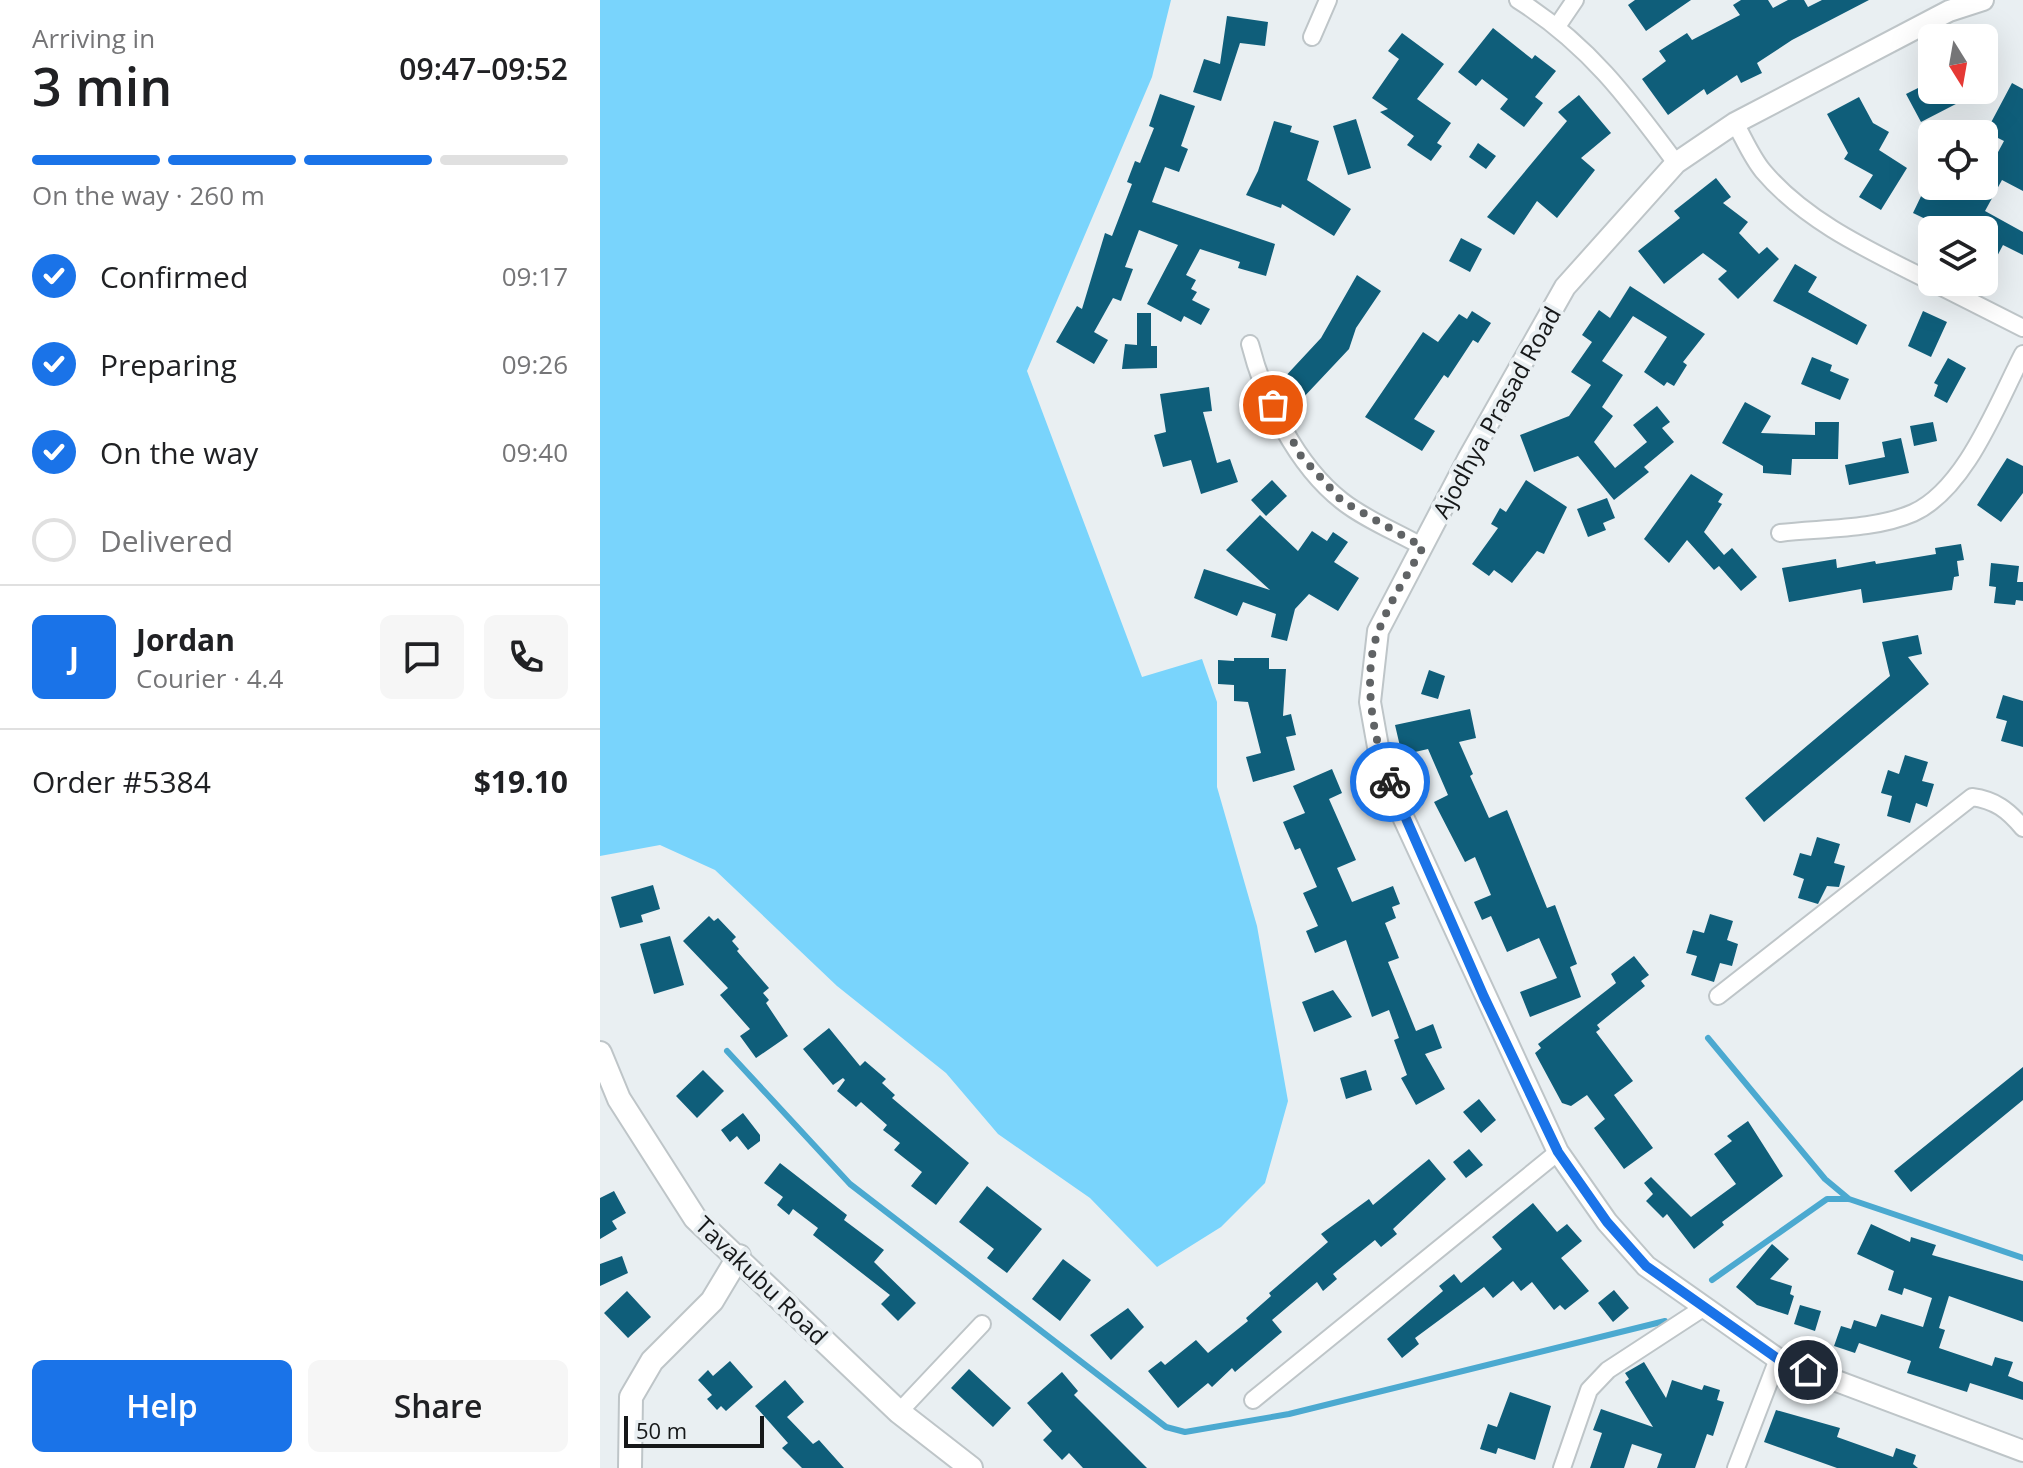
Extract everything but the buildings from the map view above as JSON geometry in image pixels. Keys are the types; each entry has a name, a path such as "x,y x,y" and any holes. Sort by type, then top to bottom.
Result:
{"main road":[{"name":"Tavakubu Road","path":"600,1053 619,1099 695,1218 739,1256 899,1412 971,1468"},
{"path":"630,1468 631,1397 652,1361 712,1301 739,1256"}],"street":[{"path":"1312,37 1328,0"},
{"path":"1518,0 1558,25 1615,80 1676,163"},
{"path":"1558,25 1575,0"},
{"name":"Ajodhya Prasad Road","path":"1983,0 1949,11 1735,123 1676,163 1565,287 1468,459 1378,631 1370,702 1380,758 1484,997 1558,1152 1607,1222 1646,1266 1778,1359 2023,1451"},
{"path":"1735,123 1762,171 1805,211 1858,245 1918,275"},
{"path":"1960,296 2023,328"},
{"path":"1250,344 1259,380 1301,456 1342,501 1423,547"},
{"path":"1780,533 1889,519 1913,513 1943,493 1964,467 2023,354"},
{"path":"1718,996 1972,797 1989,799 2023,828"},
{"path":"1253,1400 1558,1152"},
{"path":"1562,1468 1589,1390 1608,1370 1703,1308"},
{"path":"899,1412 982,1324"},
{"path":"1736,1468 1778,1359"}],"shaded area":[{"path":"600,0 1171,0 1152,77 1027,371 1142,677 1202,659 1217,702 1217,787 1257,926 1288,1101 1265,1183 1221,1227 1157,1267 1090,1198 998,1134 946,1073 837,986 715,870 660,845 600,856"}],"waterway":[{"path":"1708,1038 1825,1179 1849,1199"},
{"path":"727,1051 850,1184 1166,1427 1185,1432 1289,1414 1665,1321"},
{"path":"1712,1280 1827,1199 1849,1199 2023,1258"}],"way so far":[{"path":"1273,405 1301,456 1342,501 1423,547 1378,631 1374,648 1370,702 1380,758 1390,782"}],"route":[{"path":"1390,782 1484,997 1558,1152 1607,1222 1646,1266 1703,1308 1778,1359 1808,1370"}]}
